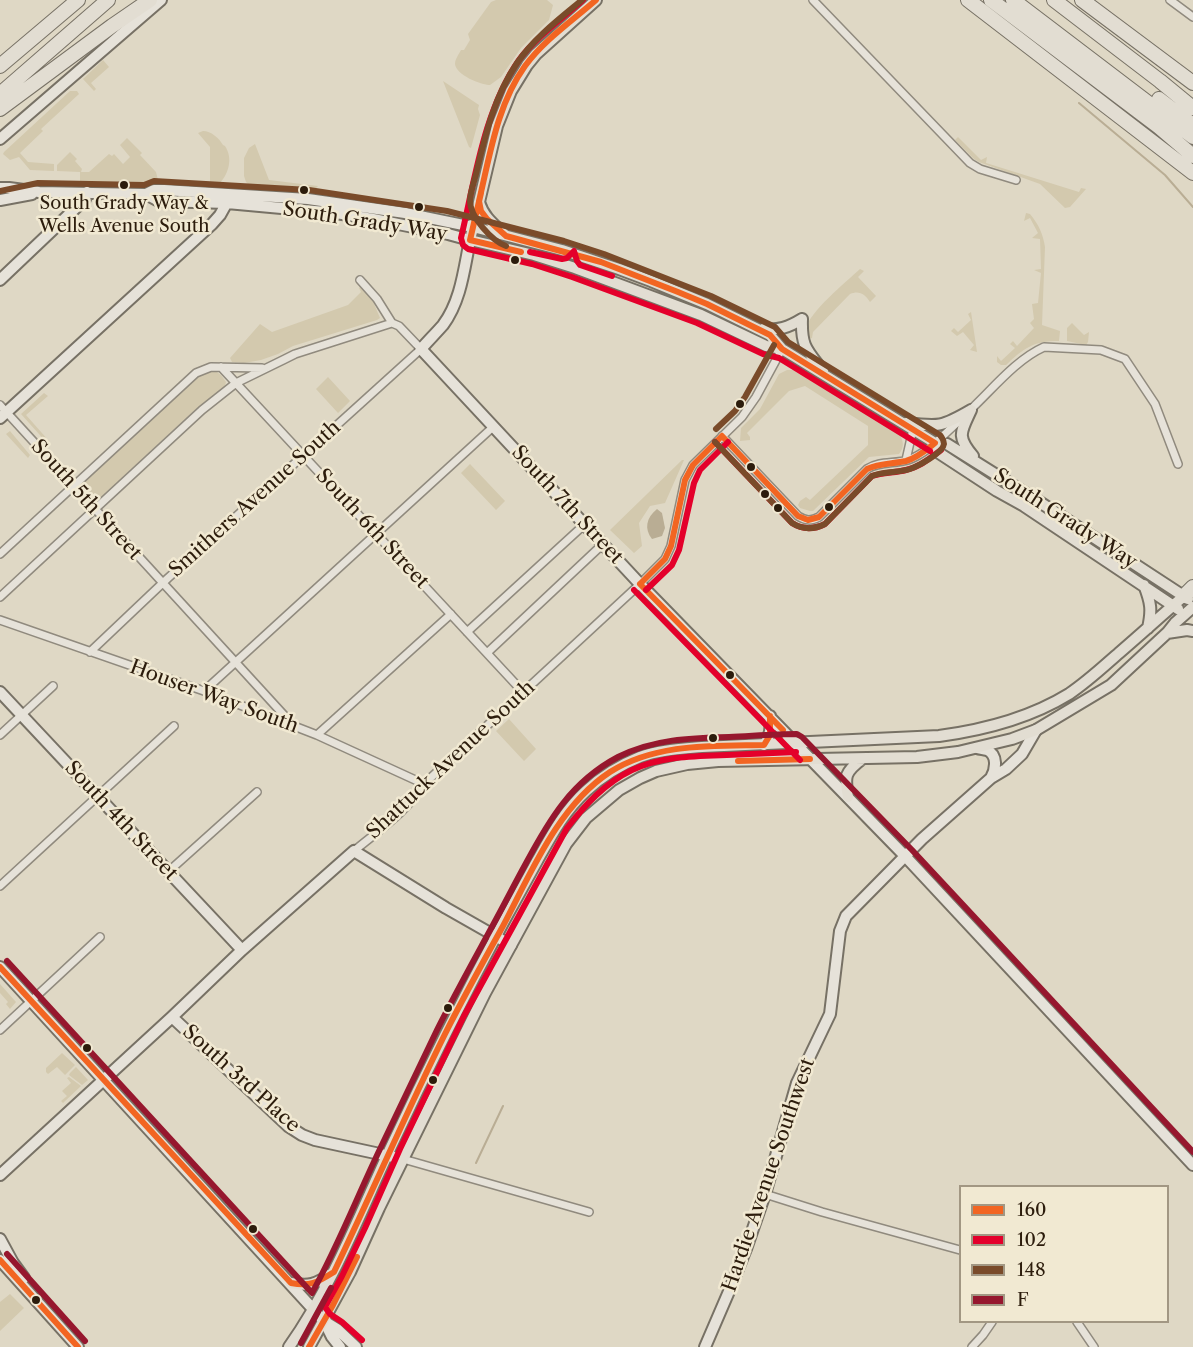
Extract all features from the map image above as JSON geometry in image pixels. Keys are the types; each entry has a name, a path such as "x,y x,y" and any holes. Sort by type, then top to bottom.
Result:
{"highway":[{"path":"0,66 78,0"},
{"path":"0,94 108,0"},
{"path":"0,109 124,16 150,0"},
{"path":"968,0 1193,172"},
{"path":"991,0 1159,127 1193,156"},
{"path":"1013,0 1153,100 1193,125"},
{"path":"1027,0 1153,100 1193,137"},
{"path":"1054,0 1193,108"},
{"path":"1082,0 1193,83"},
{"path":"1100,35 1126,46 1193,96"},
{"path":"1118,115 1193,184"}],"main road":[{"path":"470,240 501,114 517,79 526,65 544,46 596,0"},
{"path":"479,201 481,211 487,219 506,236"},
{"name":"South Grady Way","path":"473,227 610,266 678,292 770,335 782,348 934,443 947,444 1188,604"},
{"name":"South Grady Way","path":"470,240 556,262 609,280 701,315 766,346 782,348"},
{"path":"556,262 566,252"},
{"path":"609,280 616,276 639,284 651,281"},
{"path":"644,293 651,290 671,295 678,292"},
{"path":"754,327 778,330 802,319 805,345 827,376"},
{"path":"902,422 939,425 950,422 971,410"},
{"path":"971,410 962,430 962,440 981,466"},
{"name":"South Grady Way","path":"934,443 939,453 1144,585 1188,604"},
{"path":"1144,585 1151,605 1148,628"},
{"path":"289,1347 305,1325 334,1272 446,1032 559,823 577,799 603,777 640,757 672,750 939,736 1004,723 1052,704 1070,693 1148,628 1188,604"},
{"path":"309,1347 350,1272 485,993 566,844 586,818 619,790 656,771 687,764 718,761 917,757 958,752 1012,739 1036,730 1111,685 1167,633 1188,604"},
{"path":"1167,633 1193,631"},
{"path":"848,797 845,781 847,773 862,759"},
{"path":"291,1283 311,1285 334,1272"}],"street":[{"path":"0,139 161,0"},
{"path":"813,0 970,163 980,169 1016,180"},
{"path":"1172,0 1193,17"},
{"name":"South Grady Way","path":"0,188 39,192 146,194 159,201 229,199 257,195 324,201 411,214 473,227"},
{"name":"South Grady Way","path":"0,200 39,192"},
{"path":"0,280 85,199 87,192"},
{"path":"2,412 212,224 229,199"},
{"name":"South Grady Way","path":"229,199 336,213 470,240"},
{"path":"421,349 444,324 453,308 460,290 470,240"},
{"name":"South 7th Street","path":"360,280 377,299 393,323 399,326 421,349 640,584 905,856 1193,1165"},
{"path":"0,597 202,410 236,383 295,354 393,323"},
{"path":"434,335 433,356 438,367"},
{"path":"722,436 798,516 804,520 813,520 819,517 867,469 906,460 923,452 1024,360 1040,349 1044,347 1101,350 1125,359 1155,404 1179,464"},
{"name":"Shattuck Avenue South","path":"0,1175 229,963 238,946 403,811 424,784 665,559 671,546 685,480 693,465 742,417 753,402 782,348"},
{"name":"Smithers Avenue South","path":"90,652 421,349"},
{"path":"0,554 196,373 211,367 264,368"},
{"name":"South 6th Street","path":"221,367 523,692"},
{"name":"South 5th Street","path":"2,412 74,486 295,727"},
{"path":"204,691 493,427"},
{"path":"906,460 913,429"},
{"path":"467,632 585,524"},
{"path":"486,653 603,544"},
{"path":"317,735 450,614"},
{"name":"Houser Way South","path":"0,620 204,691 317,735 424,784"},
{"path":"0,735 53,686"},
{"name":"South 4th Street","path":"0,692 238,946"},
{"path":"764,745 770,735 770,716"},
{"path":"0,886 174,726"},
{"name":"Hardie Avenue Southwest","path":"705,1347 730,1289 765,1194 797,1083 830,1014 840,931 843,923 852,910 922,839 1022,754 1036,730"},
{"path":"977,748 988,750 995,760 996,769 991,778"},
{"path":"169,871 257,792"},
{"path":"354,851 511,945"},
{"path":"0,1030 100,937"},
{"path":"0,967 314,1308 340,1347"},
{"name":"South 3rd Place","path":"172,1017 288,1126 302,1135 315,1140 404,1159 589,1212"},
{"path":"765,1194 959,1250"},
{"path":"0,1239 13,1263 50,1316"},
{"path":"0,1260 78,1347"},
{"path":"324,1321 337,1329 356,1347"},
{"path":"972,1347 991,1323"},
{"path":"1078,1323 1094,1347"}],"shaded area":[{"path":"496,0 547,0 553,5 549,20 521,48 501,77 490,85 464,75 455,64 461,50 464,50 470,40 468,34 491,2"},
{"path":"103,60 109,67 91,83 96,89 94,91 83,79"},
{"path":"443,81 479,105 480,115 471,148 469,147"},
{"path":"70,91 77,91 79,94 41,129 43,131 20,153 28,162 54,164 54,171 30,170 19,157 10,160 3,154 4,152"},
{"path":"203,131 217,137 229,155 226,175 220,183 214,186 210,186 210,147 198,133"},
{"path":"958,137 981,160 987,157 986,163 1079,192 1081,188 1086,189 1070,207 1065,208 1040,184 974,159 955,140"},
{"path":"127,138 156,172 158,180 155,184 133,184 132,186 80,184 80,172 57,171 57,165 70,152 77,159 75,161 82,169 81,172 89,172 109,154 112,156 114,154 123,164 130,157 120,145"},
{"path":"255,144 269,180 318,186 311,194 295,190 255,189 250,186 244,176 244,158 249,148"},
{"path":"1026,213 1030,214 1038,226 1045,247 1042,325 1060,331 1059,341 1036,344 1018,354 1006,365 1001,365 997,362 997,356 1001,361 1015,348 1010,344 1013,341 1017,346 1034,328 1030,323 1034,319 1032,304 1038,303 1041,273 1034,270 1041,269 1040,239 1032,238 1038,233 1030,218 1024,221"},
{"path":"860,269 864,271 858,277 876,296 870,302 862,294 856,292 850,294 813,332 812,338 805,340 805,330 814,314"},
{"path":"360,287 372,299 380,318 377,320 293,346 261,360 244,363 232,362 230,358 260,324 272,332 348,305 361,292"},
{"path":"971,312 977,352 970,350 974,345 963,332 957,336 951,331 954,328 958,332 971,320 968,314"},
{"path":"1072,323 1084,335 1089,332 1086,345 1067,341 1067,328"},
{"path":"214,370 226,382 224,389 197,408 100,498 97,499 87,492 83,481 198,374"},
{"path":"793,370 900,434 903,442 899,454 869,457 813,511 800,508 798,505 800,501 806,497 810,500 868,445 868,426 805,386 789,391 747,433 750,440 740,441 741,428 760,409 779,374"},
{"path":"328,377 350,401 338,413 316,389"},
{"path":"44,393 48,396 26,415 49,441 47,443 21,414"},
{"path":"10,431 30,455 28,458 6,434"},
{"path":"684,460 665,503 650,506 639,523 642,546 634,553 610,530"},
{"path":"470,464 505,501 496,510 461,473"},
{"path":"657,509 662,513 665,528 662,536 652,539 647,524 650,516"},
{"path":"509,719 536,749 524,761 496,731"},
{"path":"0,984 16,1002 10,1009 6,1004 8,1002 0,993"},
{"path":"62,1053 75,1065 65,1075 57,1067 48,1074 46,1068"},
{"path":"76,1067 88,1080 82,1085 69,1075"},
{"path":"69,1077 81,1086 63,1103 61,1101 67,1096 62,1091 71,1083 67,1078"},
{"path":"10,1294 24,1308 0,1331 0,1302"}],"waterway":[{"path":"1079,103 1165,175 1193,207"},
{"path":"476,1163 503,1106"}],"transit line":[{"name":"148","path":"506,246 494,239 483,228 474,214 470,201 487,131 502,89 517,63 539,37 582,0"},
{"name":"102","path":"583,0 533,44 519,60 507,80 497,101 482,146 461,238 463,245 468,249 532,264 572,277 697,323 763,354 779,358 930,451"},
{"name":"160","path":"596,0 541,48 515,81 501,114 479,201 481,211 487,219 506,236 601,262 707,304 770,335 782,349 935,443 910,460 867,469 819,517 808,520 798,516 722,436"},
{"name":"148","path":"0,191 38,183 144,185 154,181 309,190 447,211 564,241 604,254 711,296 775,327 788,342 940,435 944,444 935,455 914,467 872,476 825,524 808,528 792,523 715,442"},
{"name":"160","path":"481,193 470,240 521,252"},
{"name":"102","path":"530,252 562,259 567,258 574,251 580,265 612,276"},
{"name":"148","path":"716,429 735,411 745,397 774,345"},
{"name":"160","path":"640,584 665,559 671,546 685,480 693,465 722,436"},
{"name":"102","path":"715,442 792,523 808,528 825,524 872,476 911,469 941,450"},
{"name":"102","path":"646,590 672,565 679,550 694,483 700,470 728,442"},
{"name":"160","path":"640,584 783,730"},
{"name":"102","path":"634,590 800,760"},
{"name":"160","path":"0,967 291,1283 314,1283 334,1272 452,1020 535,863 575,803 610,772 646,756 685,748 764,745 770,735 770,716"},
{"name":"F","path":"7,961 312,1293 451,1003 543,833 574,790 601,767 645,746 686,739 797,734 912,850 1193,1152"},
{"name":"102","path":"362,1340 330,1314 325,1307 365,1228 464,1016 567,828 604,788 622,775 643,765 691,756 796,752"},
{"name":"160","path":"738,761 810,759"},
{"name":"F","path":"7,1254 85,1341"},
{"name":"160","path":"309,1347 357,1257"},
{"name":"160","path":"0,1260 78,1347"},
{"name":"F","path":"301,1343 331,1288"}],"place":[{"name":"South Grady Way & Wells Avenue South","path":"124,185"}]}
